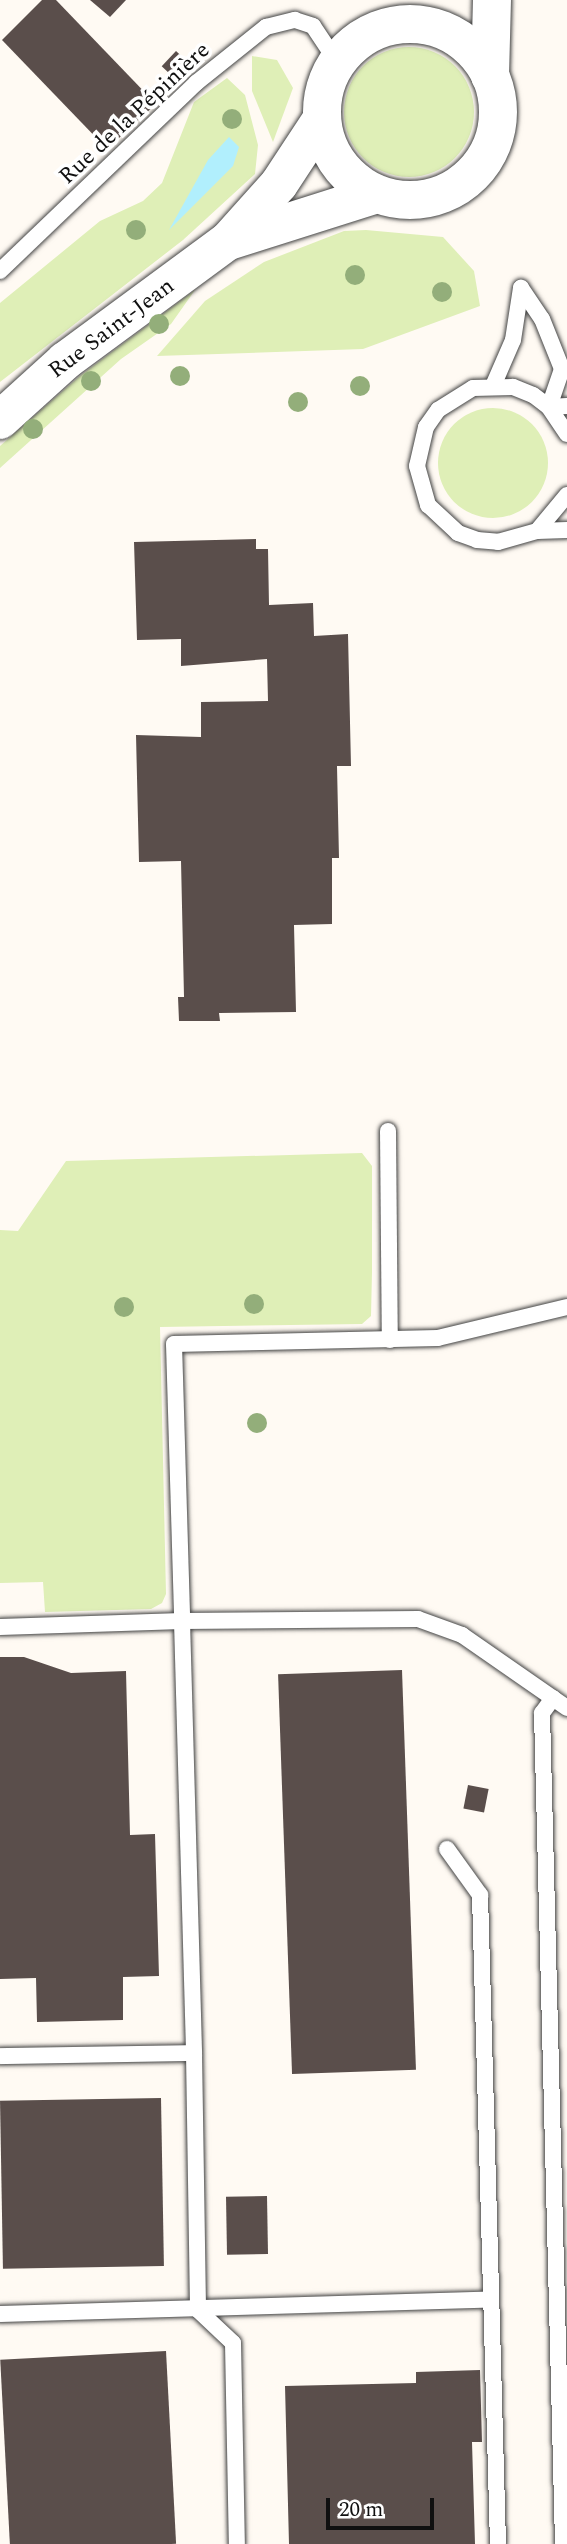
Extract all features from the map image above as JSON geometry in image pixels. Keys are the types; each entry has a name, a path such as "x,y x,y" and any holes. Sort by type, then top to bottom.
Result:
{"street":[{"path":"490,76 471,48 415,12 356,42 337,62 324,90 321,120 339,165 377,194 398,200 442,194 479,167 497,123 490,76 492,0"},
{"name":"Rue Saint-Jean","path":"0,421 65,361 228,242 279,184 321,120"},
{"name":"Rue Saint-Jean","path":"228,242 377,194"}],"lane":[{"name":"Rue de la Pépinière","path":"0,271 196,83 266,27 295,20 313,26 337,62"},
{"path":"493,386 513,340 521,288 542,319 562,369 549,407"},
{"path":"567,434 549,407 513,387 493,386 473,388 438,410 419,446 420,486 428,505 458,533 498,542 537,531 567,530"},
{"path":"549,407 567,406"},
{"path":"537,531 567,495"},
{"path":"388,1131 390,1339"},
{"path":"237,2544 233,2343 198,2309 194,2053 174,1344 438,1338 567,1307"},
{"path":"0,1627 182,1621 418,1619 462,1635 567,1708"},
{"path":"553,1698 542,1713 563,2544"},
{"path":"447,1849 480,1895 498,2544"},
{"path":"0,2056 194,2053"},
{"path":"0,2314 491,2299"}],"green space":[{"path":"409,47 434,52 455,66 469,87 474,112 469,137 455,158 434,172 409,177 384,172 363,158 349,137 344,112 349,87 363,66 384,52"},
{"path":"252,56 277,60 293,88 273,142 252,91"},
{"path":"227,78 245,95 258,145 255,174 183,240 0,382 0,303 100,221 143,201 162,183 194,102"},
{"path":"366,230 443,237 474,271 480,306 363,349 157,356 205,301 264,262 344,231"},
{"path":"195,290 171,324 121,359 0,468 0,446 81,375"},
{"path":"493,408 514,412 532,424 544,442 548,463 544,484 532,502 514,514 493,518 472,514 454,502 442,484 438,463 442,442 454,424 472,412"},
{"path":"362,1153 372,1166 372,1272 371,1316 362,1324 160,1327 166,1594 162,1603 151,1609 45,1612 43,1582 0,1583 0,1230 18,1231 66,1161"}],"water":[{"path":"229,137 239,147 233,166 169,230 208,160"}],"building":[{"path":"42,0 56,0 156,104 107,149 2,40"},
{"path":"90,0 126,0 110,17"},
{"path":"176,51 190,64 176,79 162,66"},
{"path":"256,539 256,549 268,549 269,605 313,603 314,636 348,634 351,766 337,766 339,858 332,858 332,924 294,925 296,1012 219,1013 220,1021 179,1021 178,997 184,997 181,861 139,862 136,735 201,737 201,702 268,701 267,659 181,666 181,639 137,640 134,542"},
{"path":"0,1657 24,1657 71,1673 126,1671 130,1835 155,1834 159,1976 123,1977 123,2020 37,2022 36,1978 0,1979"},
{"path":"402,1670 416,2070 292,2074 278,1674"},
{"path":"468,1785 489,1789 484,1813 463,1809"},
{"path":"161,2098 164,2266 3,2269 0,2101"},
{"path":"267,2196 268,2254 227,2255 226,2197"},
{"path":"166,2351 176,2544 10,2544 0,2360"},
{"path":"480,2370 482,2442 472,2442 475,2544 289,2544 285,2386 416,2383 416,2372"}]}
